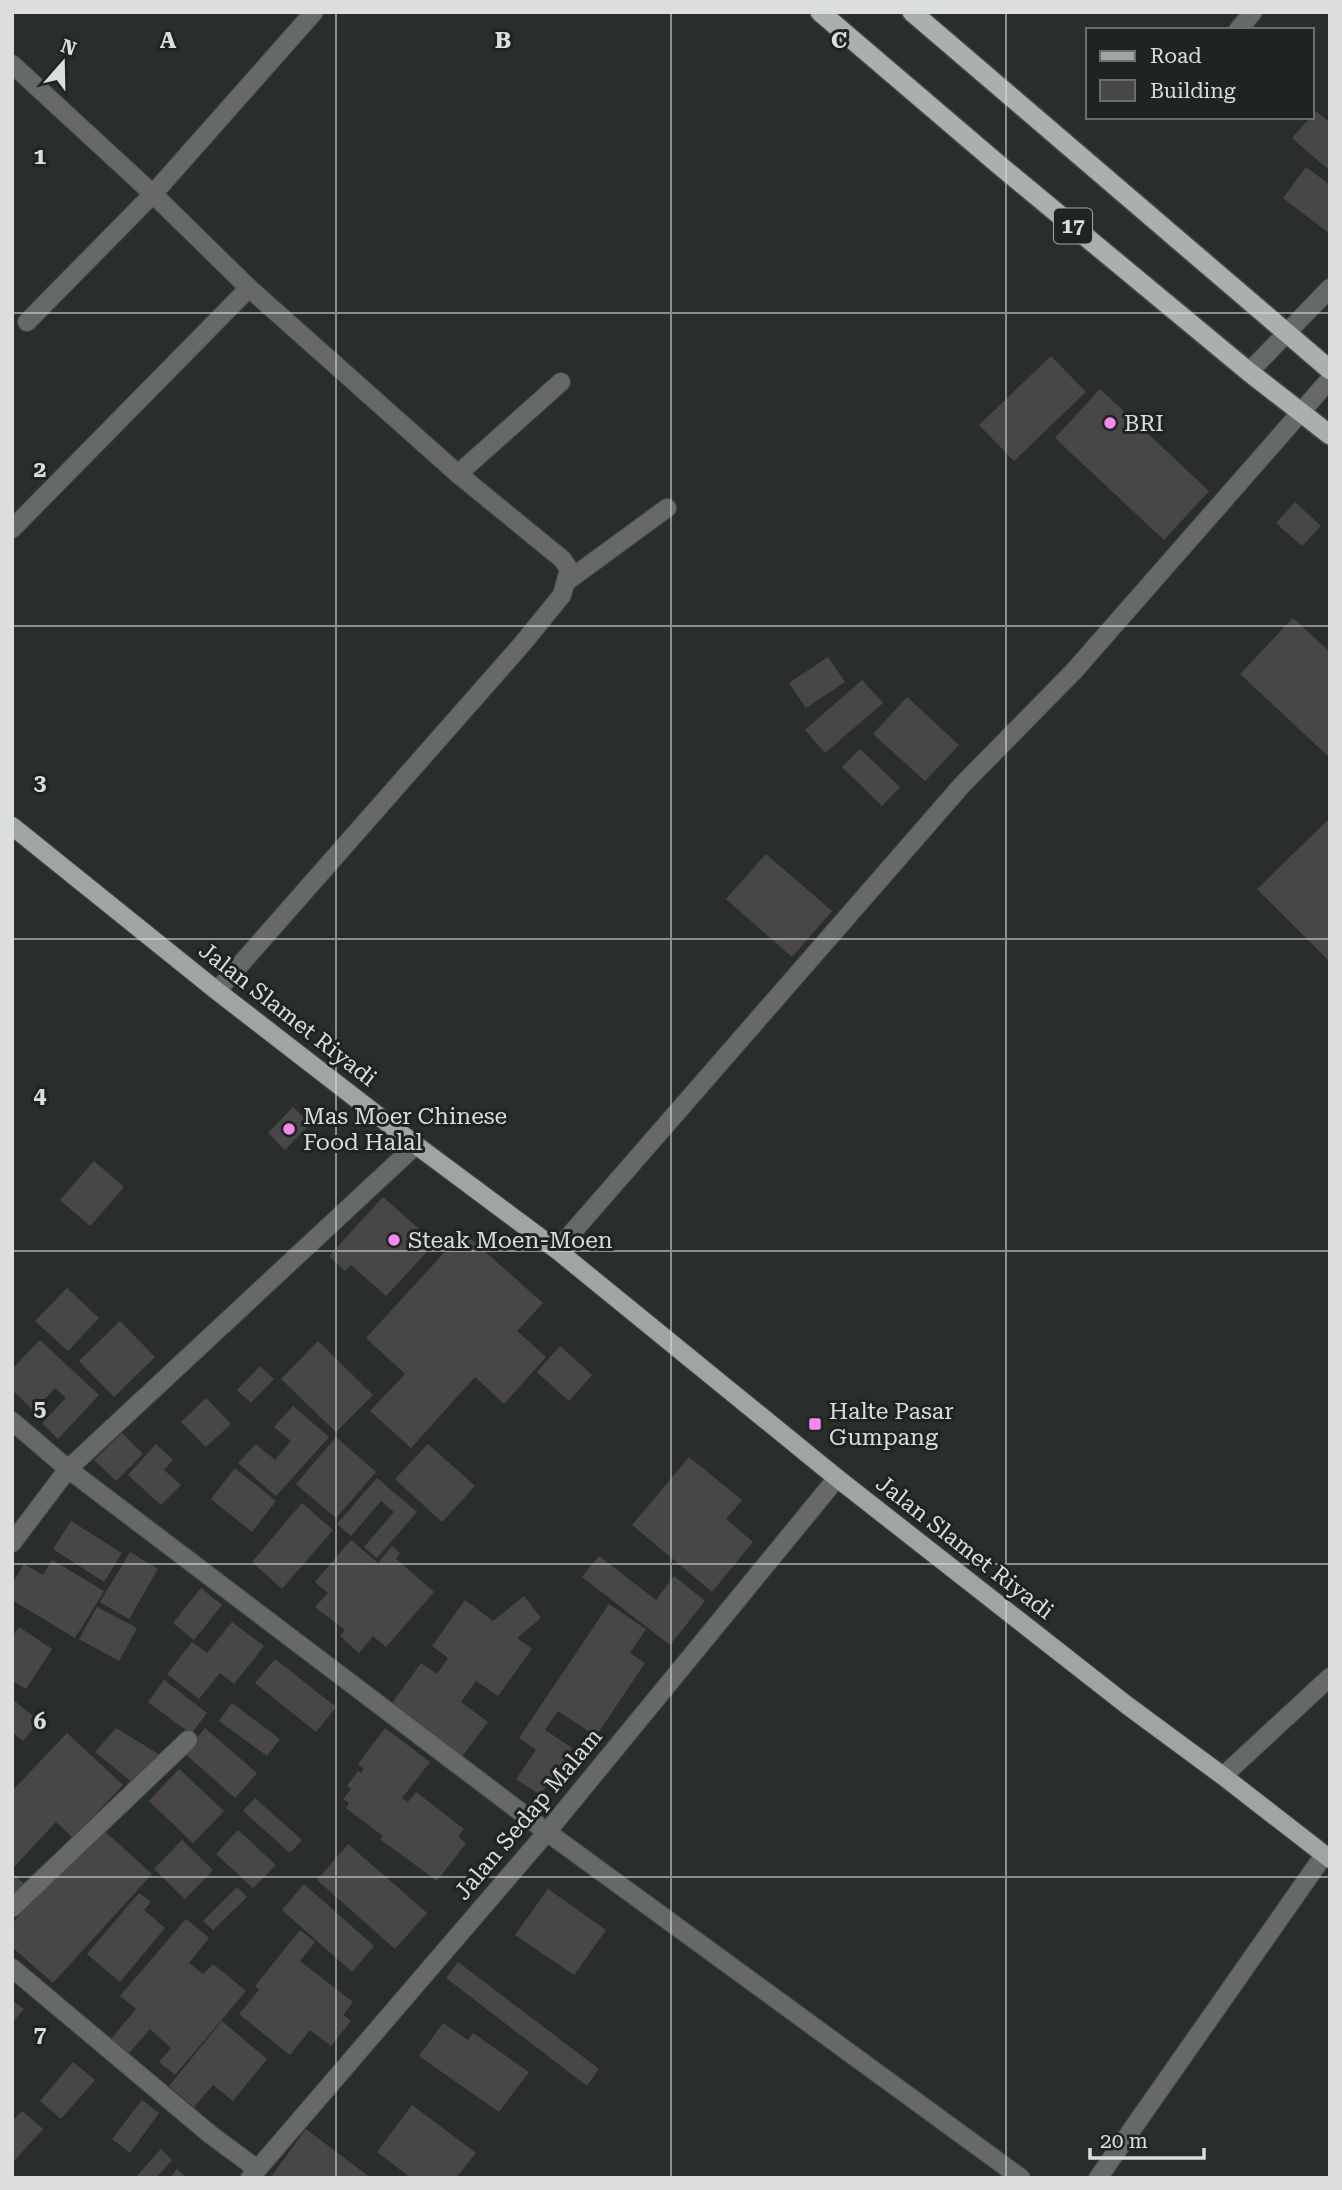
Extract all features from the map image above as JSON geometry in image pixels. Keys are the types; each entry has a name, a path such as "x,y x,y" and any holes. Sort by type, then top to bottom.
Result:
{"highway":[{"name":"17","path":"820,12 998,164 1249,372 1330,435"},
{"name":"17","path":"912,12 1330,370"}],"main road":[{"name":"Jalan Slamet Riyadi","path":"13,829 416,1145 557,1250 837,1478 1128,1706 1327,1857"}],"street":[{"path":"27,322 153,194 314,12"},
{"path":"1240,28 1252,12"},
{"path":"12,64 153,194 249,288 458,474 562,559 569,569 562,595 523,643 217,990"},
{"path":"12,529 249,288"},
{"path":"1249,372 1330,288"},
{"path":"557,1250 962,785 1074,671 1330,379"},
{"path":"458,474 561,382"},
{"path":"566,582 667,508"},
{"path":"12,1543 68,1469 416,1145"},
{"path":"12,1421 68,1469 547,1832 1021,2178"},
{"name":"Jalan Sedap Malam","path":"254,2173 547,1832 837,1478"},
{"path":"1223,1776 1330,1677"},
{"path":"12,1908 188,1740"},
{"path":"1098,2178 1327,1857"},
{"path":"12,1968 254,2173"}],"building":[{"path":"1316,111 1330,123 1330,171 1292,138 1309,119 1314,119"},
{"path":"1306,167 1330,185 1330,234 1283,198"},
{"path":"1051,356 1086,392 1014,461 979,425"},
{"path":"1100,389 1209,491 1164,540 1055,438"},
{"path":"1295,502 1321,526 1302,546 1276,523"},
{"path":"1293,618 1330,652 1330,758 1240,674"},
{"path":"828,657 845,682 806,708 789,683"},
{"path":"862,680 883,703 825,753 805,730"},
{"path":"907,697 959,745 925,781 873,734"},
{"path":"860,749 900,787 882,806 842,767"},
{"path":"1330,818 1330,962 1257,889"},
{"path":"766,854 832,911 792,957 726,899"},
{"name":"Mas Moer Chinese Food Halal","path":"293,1107 310,1124 285,1150 268,1133"},
{"path":"94,1161 124,1187 90,1226 60,1200"},
{"path":"383,1197 435,1243 386,1296 351,1265 345,1271 329,1256"},
{"path":"463,1232 543,1303 517,1331 546,1357 504,1404 475,1377 411,1448 370,1411 405,1374 366,1338"},
{"path":"67,1288 99,1318 68,1351 35,1321"},
{"path":"120,1321 155,1357 114,1397 79,1361"},
{"path":"40,1340 99,1395 58,1439 42,1423 66,1398 55,1388 34,1411 12,1390 12,1369"},
{"path":"318,1341 373,1395 336,1432 281,1379"},
{"path":"560,1346 592,1375 569,1401 537,1372"},
{"path":"260,1366 274,1379 251,1403 237,1390"},
{"path":"206,1398 231,1424 206,1447 181,1422"},
{"path":"293,1406 329,1437 276,1496 238,1463 256,1444 275,1460 291,1441 274,1427"},
{"path":"122,1433 143,1454 116,1481 94,1460"},
{"path":"336,1437 376,1472 336,1518 296,1484"},
{"path":"156,1444 173,1460 164,1470 181,1485 161,1505 128,1475"},
{"path":"428,1444 475,1486 442,1522 395,1479"},
{"path":"689,1457 742,1500 726,1519 753,1542 712,1592 632,1525"},
{"path":"235,1468 276,1501 252,1532 211,1499"},
{"path":"377,1478 417,1512 377,1558 364,1547 394,1512 381,1501 351,1536 337,1524"},
{"path":"302,1503 333,1530 282,1589 252,1562"},
{"path":"71,1521 122,1553 104,1582 53,1549"},
{"path":"351,1540 378,1563 392,1546 400,1553 396,1559 434,1592 386,1647 373,1636 359,1653 340,1636 345,1630 315,1607 328,1593 315,1582"},
{"path":"130,1552 158,1569 129,1619 100,1602"},
{"path":"599,1556 656,1600 674,1576 705,1601 670,1645 582,1577"},
{"path":"52,1560 104,1591 75,1638 12,1600 12,1584 24,1564 43,1575"},
{"path":"201,1588 222,1605 194,1640 173,1623"},
{"path":"524,1596 541,1618 517,1638 532,1649 498,1696 476,1681 461,1702 488,1722 461,1758 390,1706 421,1663 437,1674 448,1658 432,1646 465,1600 493,1621"},
{"path":"609,1604 646,1629 630,1653 645,1663 596,1736 558,1711 545,1730 572,1748 540,1795 516,1779 536,1750 519,1738"},
{"path":"97,1607 137,1628 119,1661 79,1639"},
{"path":"232,1622 264,1646 234,1684 220,1673 199,1699 167,1674 192,1642 207,1653"},
{"path":"19,1627 52,1649 26,1689 12,1681 12,1637"},
{"path":"275,1659 336,1707 316,1732 255,1683"},
{"path":"164,1680 207,1713 191,1734 148,1702"},
{"path":"12,1699 39,1721 23,1741 12,1732"},
{"path":"232,1703 280,1739 267,1756 219,1721"},
{"path":"116,1728 160,1755 133,1783 95,1752"},
{"path":"205,1728 257,1773 235,1798 184,1753"},
{"path":"385,1728 430,1762 402,1798 408,1802 416,1792 464,1829 458,1837 466,1843 437,1881 380,1839 383,1836 346,1808 349,1803 343,1799 351,1789 347,1786 358,1771 361,1773 364,1769 358,1764"},
{"path":"67,1733 123,1785 73,1838 56,1822 12,1869 12,1791"},
{"path":"179,1769 224,1811 193,1843 149,1801"},
{"path":"255,1798 302,1840 290,1853 243,1811"},
{"path":"100,1827 152,1874 53,1983 12,1947 12,1923"},
{"path":"238,1830 276,1865 253,1888 216,1854"},
{"path":"182,1840 213,1870 185,1899 154,1869"},
{"path":"348,1844 427,1913 395,1949 317,1880"},
{"path":"12,1872 24,1884 12,1897"},
{"path":"304,1884 374,1946 352,1972 282,1910"},
{"path":"237,1887 247,1897 213,1930 203,1921"},
{"path":"548,1889 606,1930 574,1975 515,1935"},
{"path":"139,1893 151,1902 144,1910 165,1928 120,1982 87,1954"},
{"path":"186,1919 209,1938 189,1963 203,1974 213,1964 246,1991 175,2075 159,2062 171,2048 150,2029 129,2053 111,2039 136,2009 120,1996"},
{"path":"300,1930 315,1942 300,1961 353,2002 343,2015 351,2021 331,2046 310,2030 290,2055 239,2014 259,1990 255,1986"},
{"path":"458,1962 599,2069 587,2086 446,1978"},
{"path":"12,2000 24,2009 12,2023"},
{"path":"222,2021 267,2059 233,2101 213,2085 194,2107 169,2086"},
{"path":"443,2023 468,2040 473,2033 529,2072 499,2112 419,2056"},
{"path":"73,2062 95,2080 61,2119 40,2101"},
{"path":"142,2100 159,2113 130,2153 112,2139"},
{"path":"412,2105 476,2153 456,2178 411,2178 377,2152"},
{"path":"22,2111 43,2129 12,2163 12,2121"},
{"path":"306,2129 343,2157 371,2178 270,2178"},
{"path":"161,2149 172,2160 156,2178 135,2178"},
{"path":"177,2169 187,2178 170,2178"}],"place":[{"name":"BRI","path":"1110,423"},
{"name":"Mas Moer Chinese Food Halal","path":"289,1129"},
{"name":"Steak Moen-Moen","path":"394,1240"},
{"name":"Halte Pasar Gumpang","path":"815,1424"}]}
